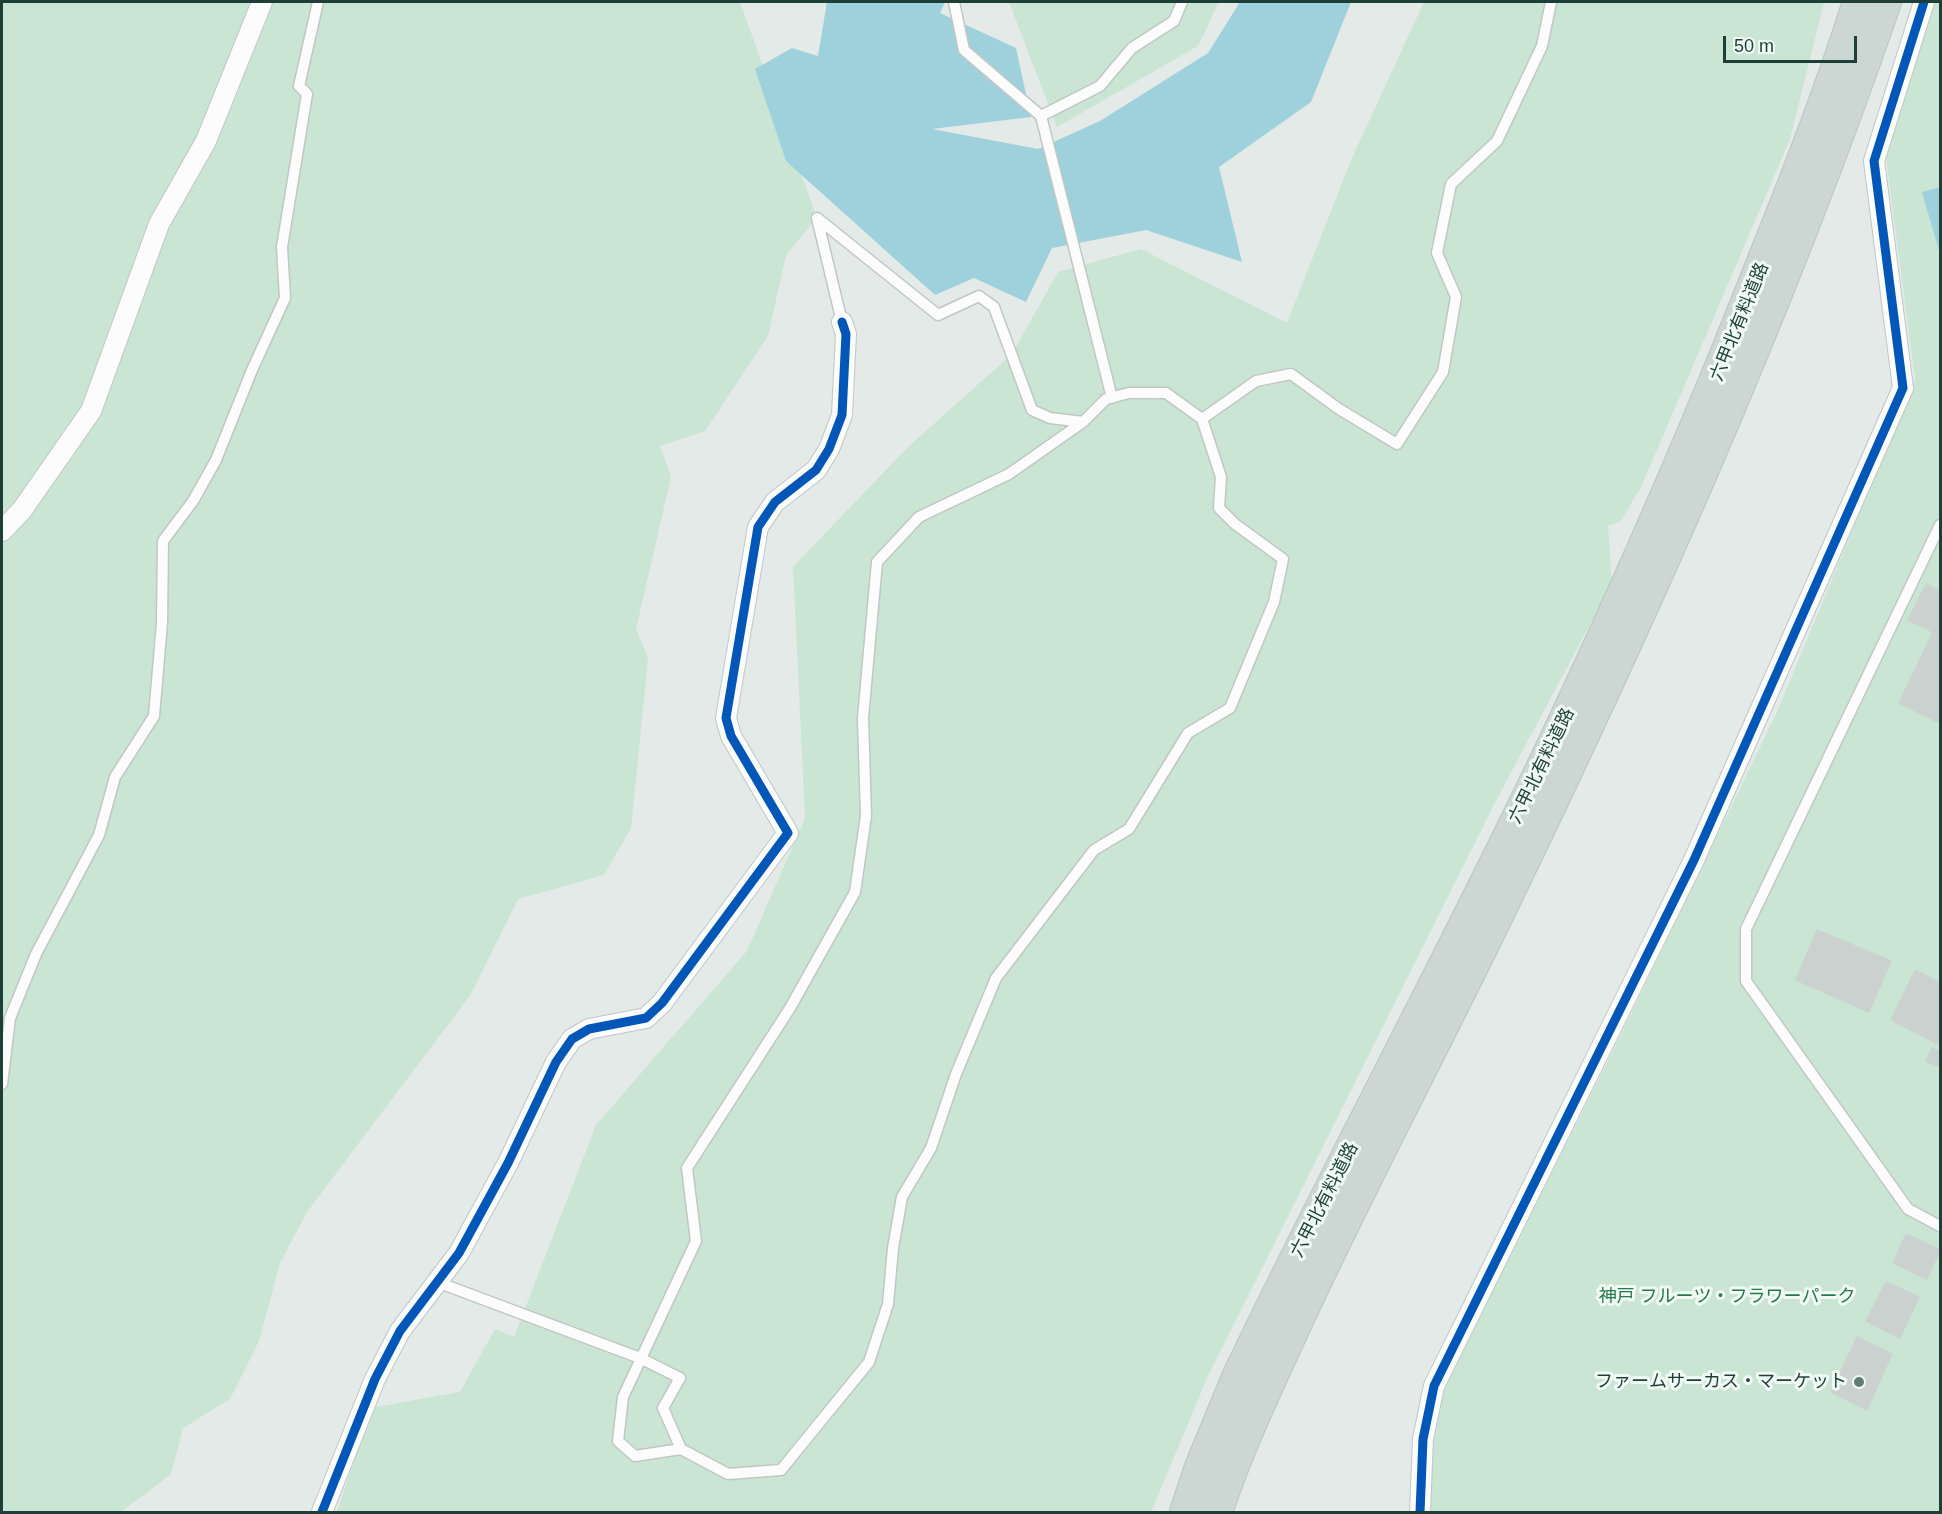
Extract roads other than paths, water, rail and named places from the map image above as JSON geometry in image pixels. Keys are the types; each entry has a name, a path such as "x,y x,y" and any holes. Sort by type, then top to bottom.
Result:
{"main road":[{"name":"六甲北有料道路","path":"1186,1512 1200,1467 1239,1375 1566,719 1663,507 1718,378 1837,73 1859,2"},
{"name":"六甲北有料道路","path":"1216,1512 1265,1388 1343,1221 1587,730 1683,515 1740,385 1820,182 1885,2"},
{"path":"1238,1512 1343,1221"}],"street":[{"path":"2,531 22,510 91,411 159,224 206,141 262,2"},
{"path":"1420,1512 1423,1439 1434,1386 1694,860 1903,388 1874,160 1924,2"},
{"path":"322,1512 375,1379 400,1331 459,1253 508,1163 556,1062 572,1039 589,1029 646,1018 662,1003 788,833 731,736 726,718 758,527 775,502 816,470 829,449 842,415 846,334 842,322"}],"lane":[{"path":"2,1084 10,1018 36,954 99,835 115,777 154,716 162,622 162,541 193,501 216,460 252,370 285,298 282,247 307,94 299,86 318,2"},
{"path":"954,2 964,50 1041,116 1112,398"},
{"path":"1041,116 1100,86 1132,48 1174,21 1182,2"},
{"path":"1202,419 1256,381 1291,374 1339,409 1397,444 1443,372 1456,297 1437,253 1451,184 1497,141 1542,46 1551,2"},
{"path":"842,322 817,218 938,315 979,296 994,307 1032,410 1050,418 1083,423"},
{"path":"1129,393 1166,393 1202,419 1221,477 1219,508 1235,524 1283,560 1274,602 1230,708 1188,732 1129,829 1094,850 996,978 956,1074 931,1148 902,1197 888,1304 869,1362 781,1470 728,1474 681,1449 634,1456 618,1440 623,1397 696,1241 687,1168 790,1008 855,892 867,816 863,718 873,632 877,562 919,517 1008,474 1083,423 1106,399 1112,398 1129,393"},
{"path":"1941,525 1746,929 1746,981 1908,1209 1941,1226"},
{"path":"437,1282 640,1358 680,1378 663,1408 681,1449"}],"water":[{"path":"827,2 945,2 940,13 1016,48 1031,117 932,129 1038,149 1100,121 1208,53 1240,2 1351,2 1311,102 1219,167 1242,262 1146,230 1052,248 1026,302 974,278 935,295 786,161 755,69 792,48 818,56"},
{"path":"1940,187 1940,254 1922,192"}],"place":[{"name":"ファームサーカス・マーケット","path":"1859,1382"}],"park label":[{"name":"神戸 フルーツ・フラワーパーク","path":"1727,1297"}]}
